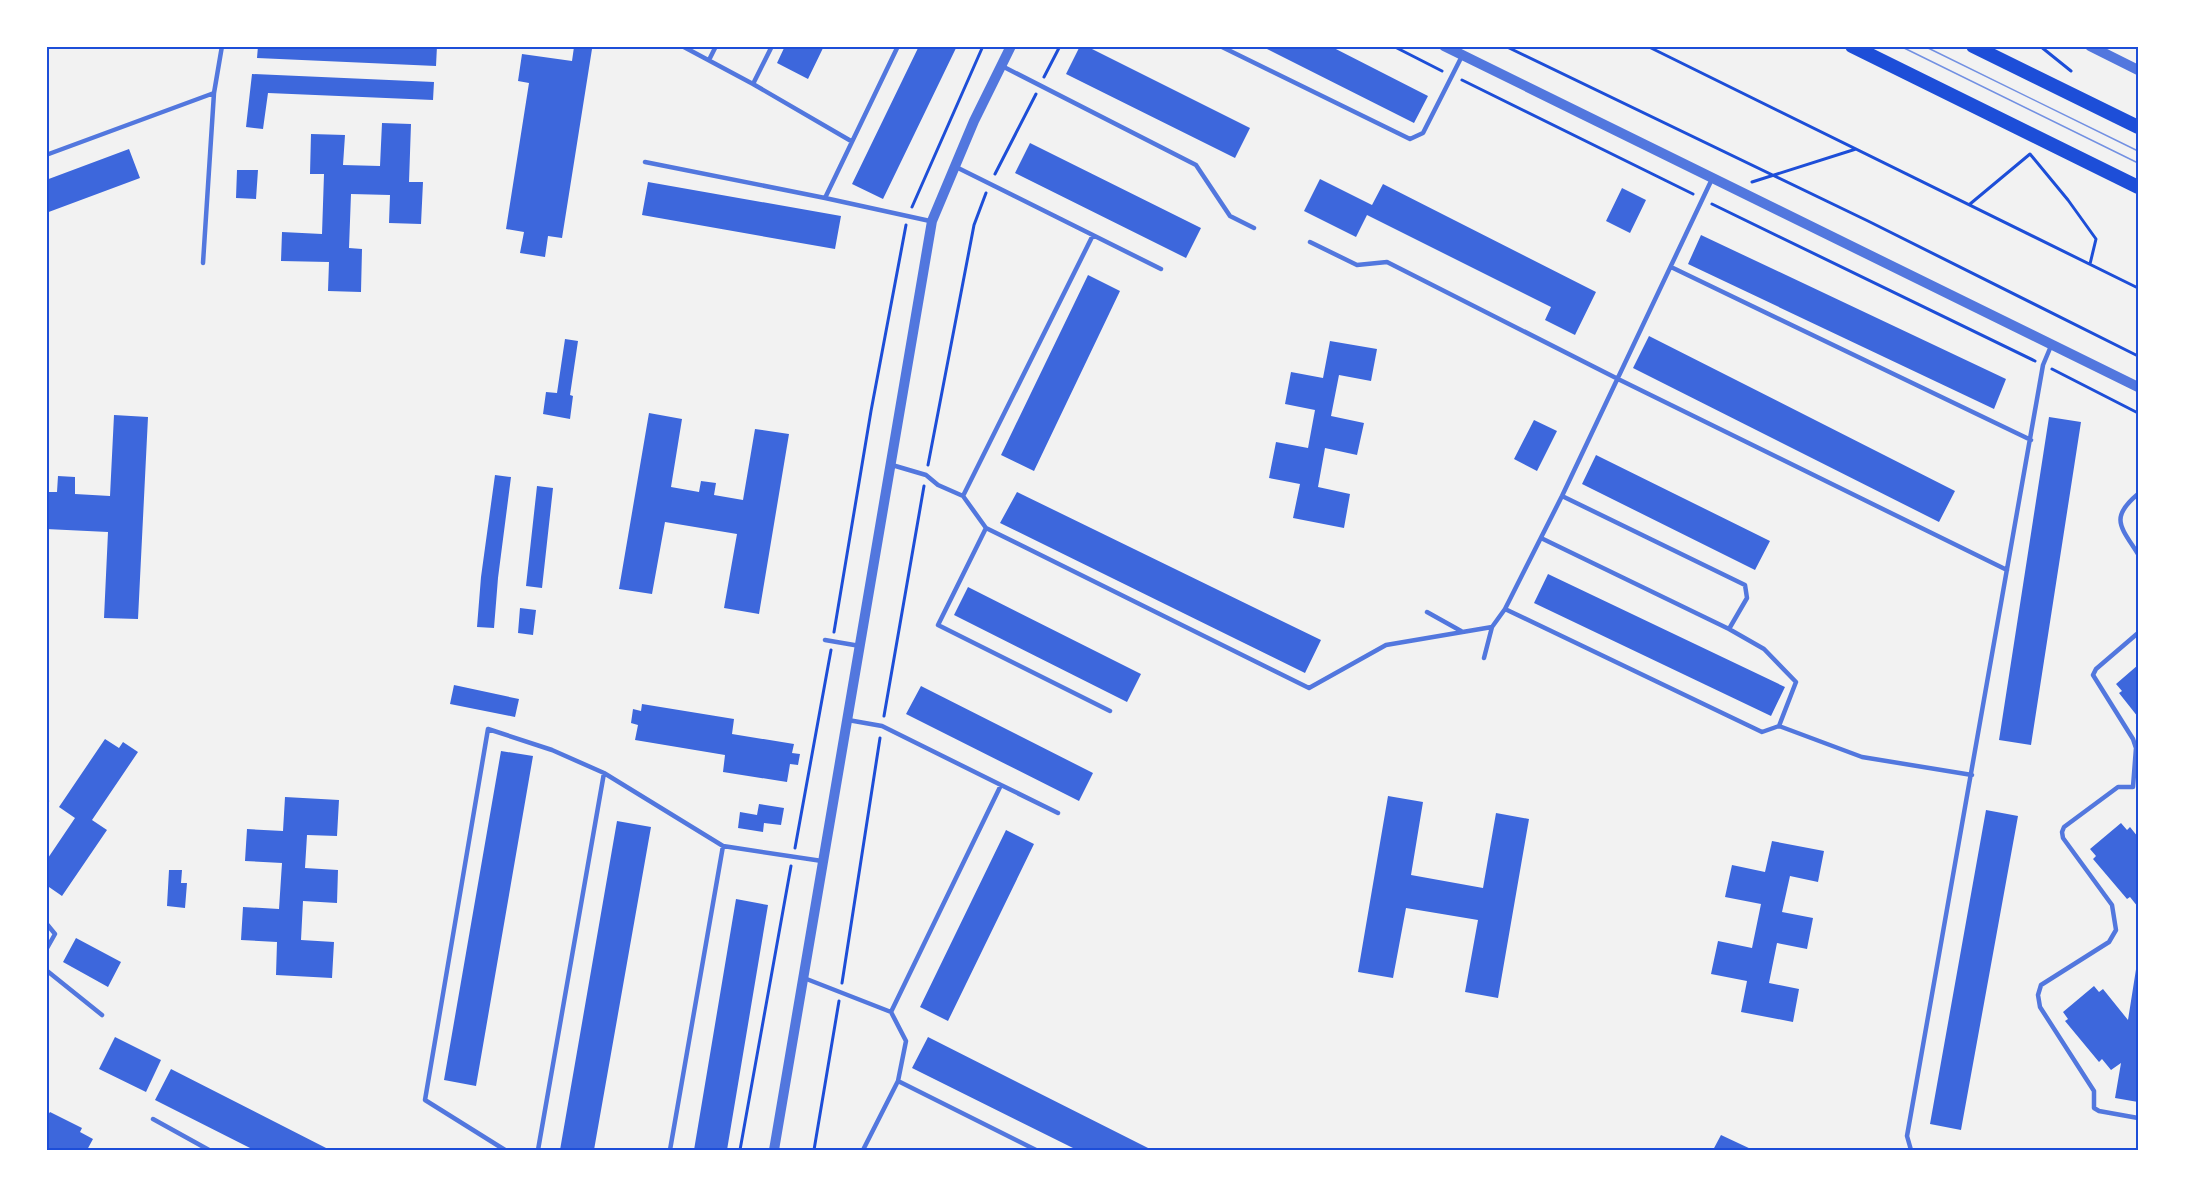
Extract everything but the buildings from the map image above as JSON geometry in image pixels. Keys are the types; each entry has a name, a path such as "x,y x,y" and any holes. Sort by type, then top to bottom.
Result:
{"main road":[{"path":"1852,46 2139,187"},
{"path":"1973,46 2139,127"}],"street":[{"path":"774,1150 932,221 954,166 1011,46"},
{"path":"1444,46 2139,387"},
{"path":"2090,46 2139,70"}],"lane":[{"path":"203,263 214,93 222,46"},
{"path":"682,46 851,141"},
{"path":"709,60 716,46"},
{"path":"753,84 772,46"},
{"path":"825,198 898,46"},
{"path":"1220,46 1410,139 1423,133 1462,55"},
{"path":"1001,66 1196,165 1230,216 1254,228"},
{"path":"46,155 214,93"},
{"path":"645,162 932,221"},
{"path":"954,166 1161,269"},
{"path":"1484,658 1492,627 1505,609 1562,496 1712,179"},
{"path":"963,496 1093,235"},
{"path":"1310,242 1357,265 1388,262 1618,380 2007,570"},
{"path":"1671,267 2031,440"},
{"path":"1911,1150 1907,1136 2043,364 2052,344"},
{"path":"891,465 926,475 938,485 963,496 986,528 1309,688 1386,645 1492,627"},
{"path":"2139,494 2124,506 2120,517 2121,528 2139,554"},
{"path":"1562,496 1745,585 1747,598 1729,629"},
{"path":"986,528 938,625 1110,711"},
{"path":"1541,538 1729,629 1764,649 1796,682 1779,726"},
{"path":"1505,609 1762,732 1779,726 1862,757 1972,775"},
{"path":"1427,612 1461,631"},
{"path":"2139,633 2096,669 2093,675 2136,748 2136,788 2118,787 2064,827 2062,832 2063,838 2112,905 2116,930 2109,942 2041,985 2038,995 2040,1007 2094,1091 2094,1108 2099,1111 2139,1118"},
{"path":"825,640 860,645"},
{"path":"848,720 882,726 1058,813"},
{"path":"505,1150 424,1100 488,729 552,750 604,773 723,846 824,861"},
{"path":"538,1150 604,773"},
{"path":"891,1012 1001,785"},
{"path":"670,1150 723,846"},
{"path":"46,922 55,934 46,950"},
{"path":"46,970 102,1015"},
{"path":"804,978 891,1012 906,1041 898,1081 863,1150"},
{"path":"898,1081 1036,1150"},
{"path":"153,1119 209,1150"}],"path":[{"path":"740,1150 833,641 871,411 908,217 983,46"},
{"path":"814,1150 882,726 926,475 974,225 990,184 1060,46"},
{"path":"1393,46 2139,413"},
{"path":"1505,46 2139,356"},
{"path":"1647,46 2139,288"},
{"path":"2040,46 2071,71"},
{"path":"1752,182 1856,149"},
{"path":"1969,204 2030,154 2068,200 2096,239 2090,264"}],"tram line":[{"path":"1900,46 2138,163"},
{"path":"1924,46 2138,151"}]}
